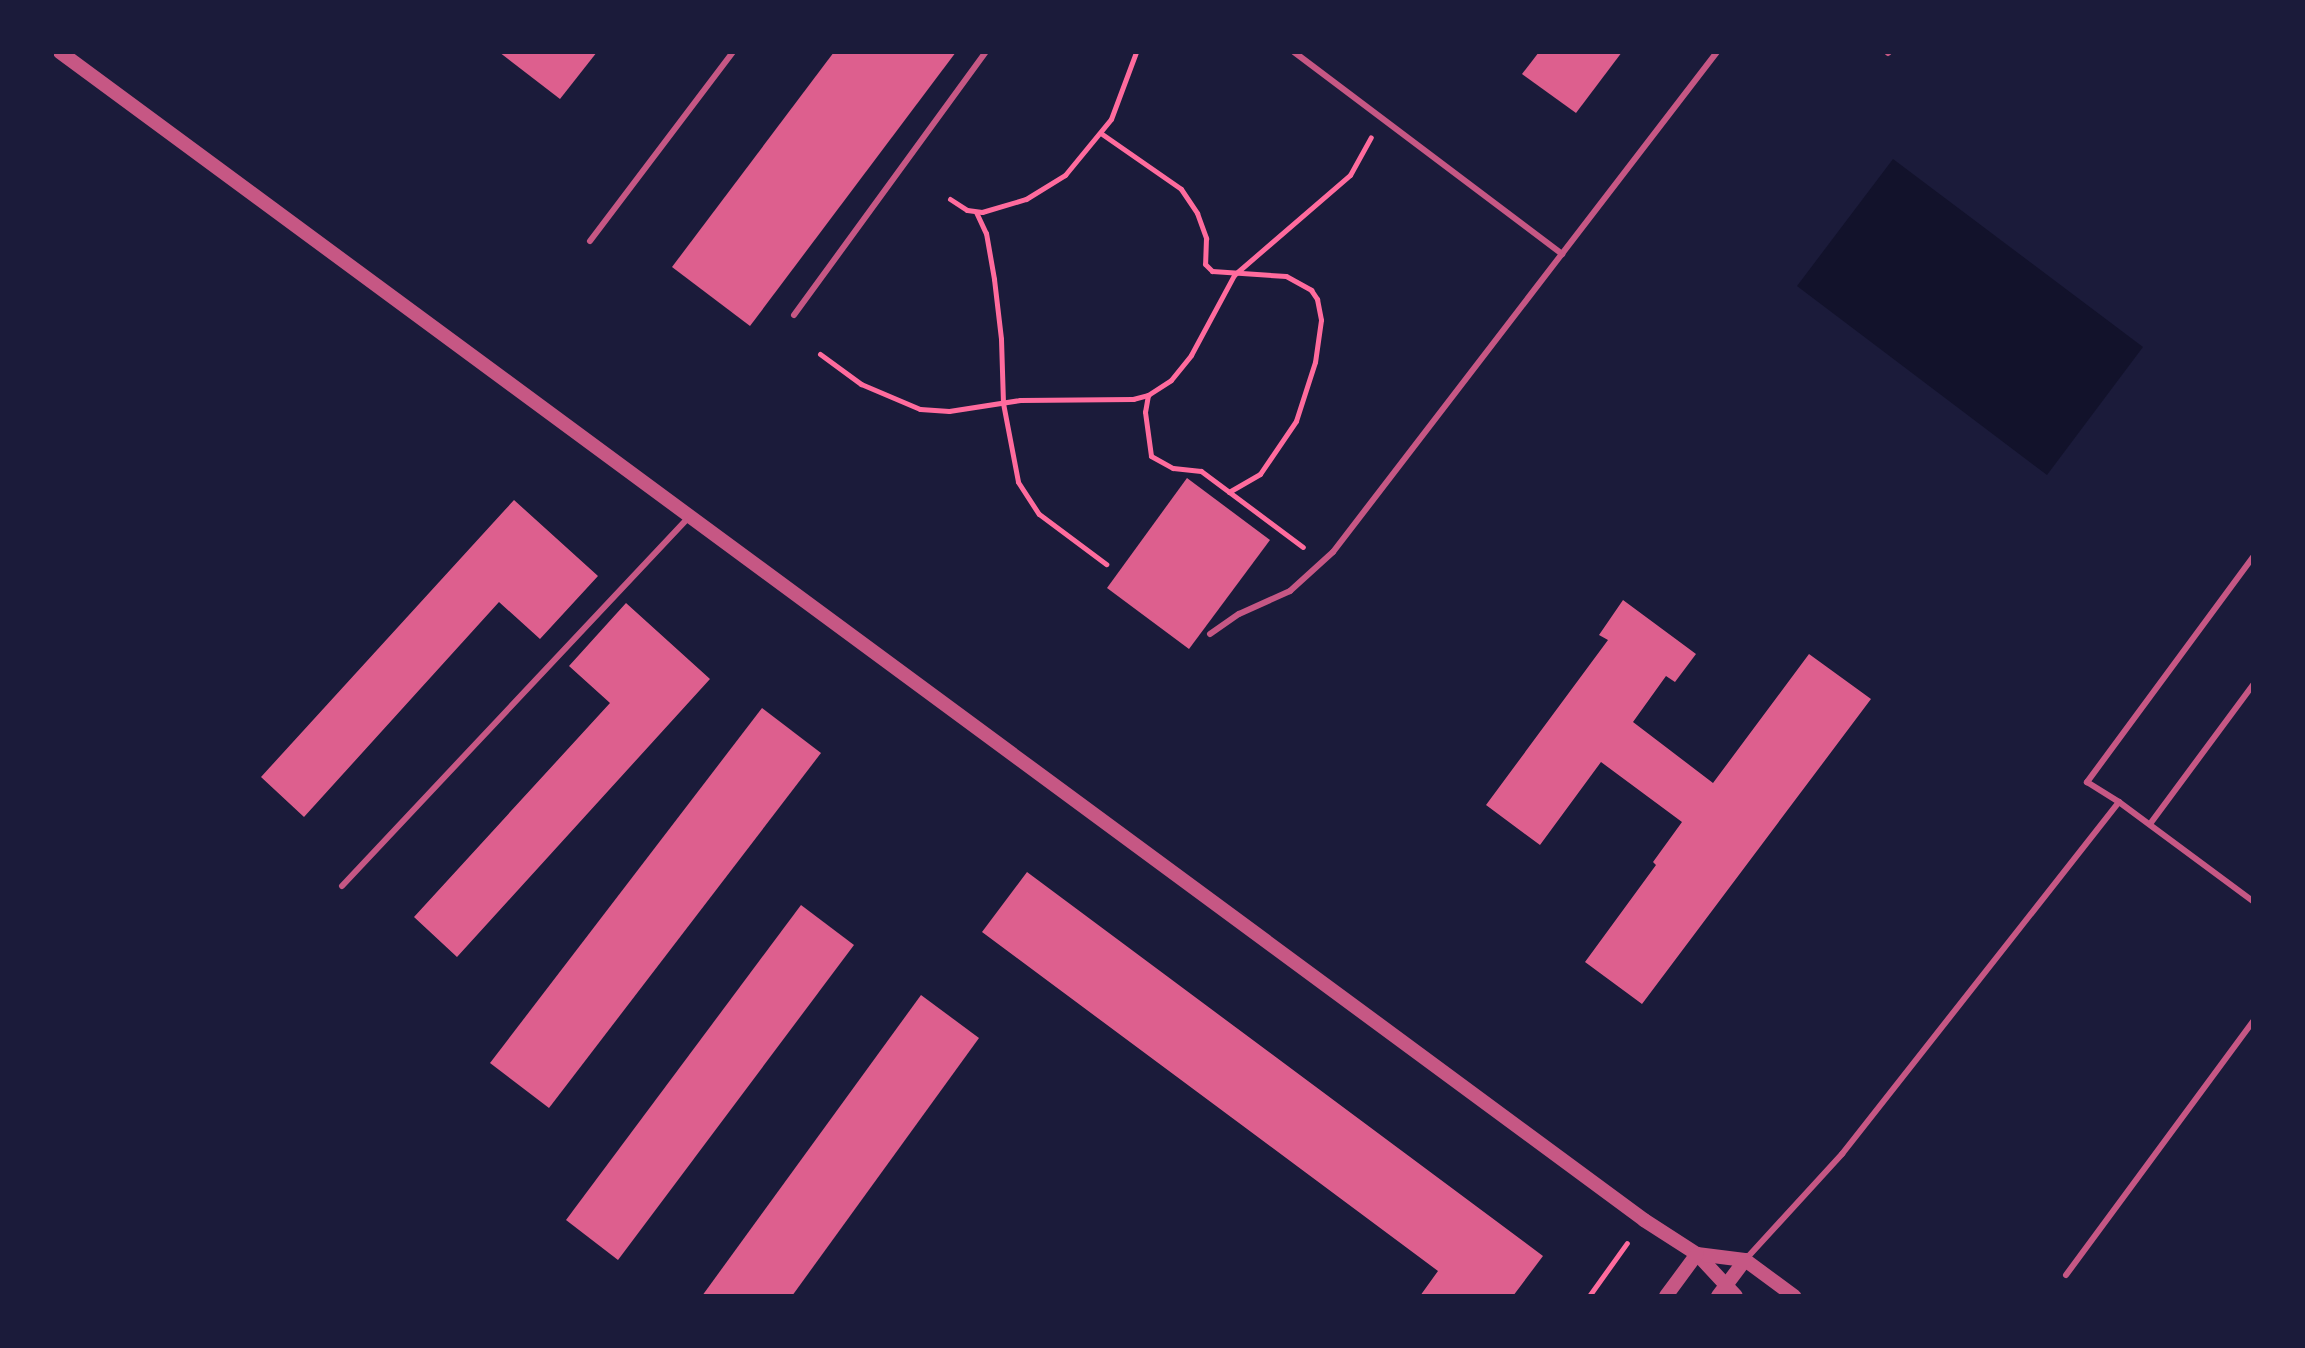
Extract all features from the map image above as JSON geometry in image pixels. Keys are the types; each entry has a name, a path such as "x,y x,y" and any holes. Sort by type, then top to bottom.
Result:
{"street":[{"path":"60,52 1644,1220 1697,1254 1726,1293 1745,1260"},
{"path":"1697,1254 1745,1260 1794,1296"},
{"path":"1666,1296 1697,1254"}],"lane":[{"path":"590,241 733,52"},
{"path":"794,315 986,52"},
{"path":"1294,52 1562,254"},
{"path":"1210,634 1239,614 1290,591 1333,552 1717,52"},
{"path":"342,886 691,516"},
{"path":"2253,557 2087,782 2150,824 2253,901"},
{"path":"2150,824 2253,685"},
{"path":"1745,1260 1842,1154 2119,802"},
{"path":"2066,1275 2253,1021"}],"path":[{"path":"950,199 976,212 1006,206 1047,188 1065,175 1102,134 1136,52"},
{"path":"820,354 861,384 920,409 949,411 1003,403 1089,397 1133,399 1148,395 1171,380 1191,355 1234,275 1248,259 1350,175 1371,138 1368,108"},
{"path":"1102,134 1181,189 1197,213 1206,238 1205,264 1212,271 1234,275 1266,273 1299,282 1317,299 1321,320 1308,393 1296,421 1260,474 1229,492"},
{"path":"976,212 986,233 994,279 1001,339 1003,403 1018,482 1029,504 1106,564"},
{"path":"1148,395 1145,412 1151,456 1173,468 1201,471 1305,548 1318,555 1333,552"},
{"path":"1589,1296 1644,1220"}],"shaded area":[{"path":"1893,159 2143,347 2047,475 1797,286"}],"building":[{"path":"499,52 597,52 560,99"},
{"path":"834,52 956,52 750,326 672,267"},
{"path":"1539,52 1622,52 1576,113 1522,74"},
{"path":"1187,478 1270,540 1189,649 1107,588"},
{"path":"514,500 598,576 540,639 499,602 304,817 261,777"},
{"path":"1623,600 1696,654 1675,682 1666,676 1633,722 1713,783 1809,654 1871,699 1642,1004 1585,962 1656,865 1653,862 1682,822 1601,762 1540,845 1486,805 1608,640 1599,635"},
{"path":"626,603 710,679 457,957 414,917 610,703 569,666"},
{"path":"762,708 821,753 549,1108 490,1063"},
{"path":"1027,872 1543,1256 1513,1296 1420,1296 1438,1271 982,932"},
{"path":"801,905 854,945 618,1260 566,1220"},
{"path":"921,995 979,1038 792,1296 702,1296"}]}
